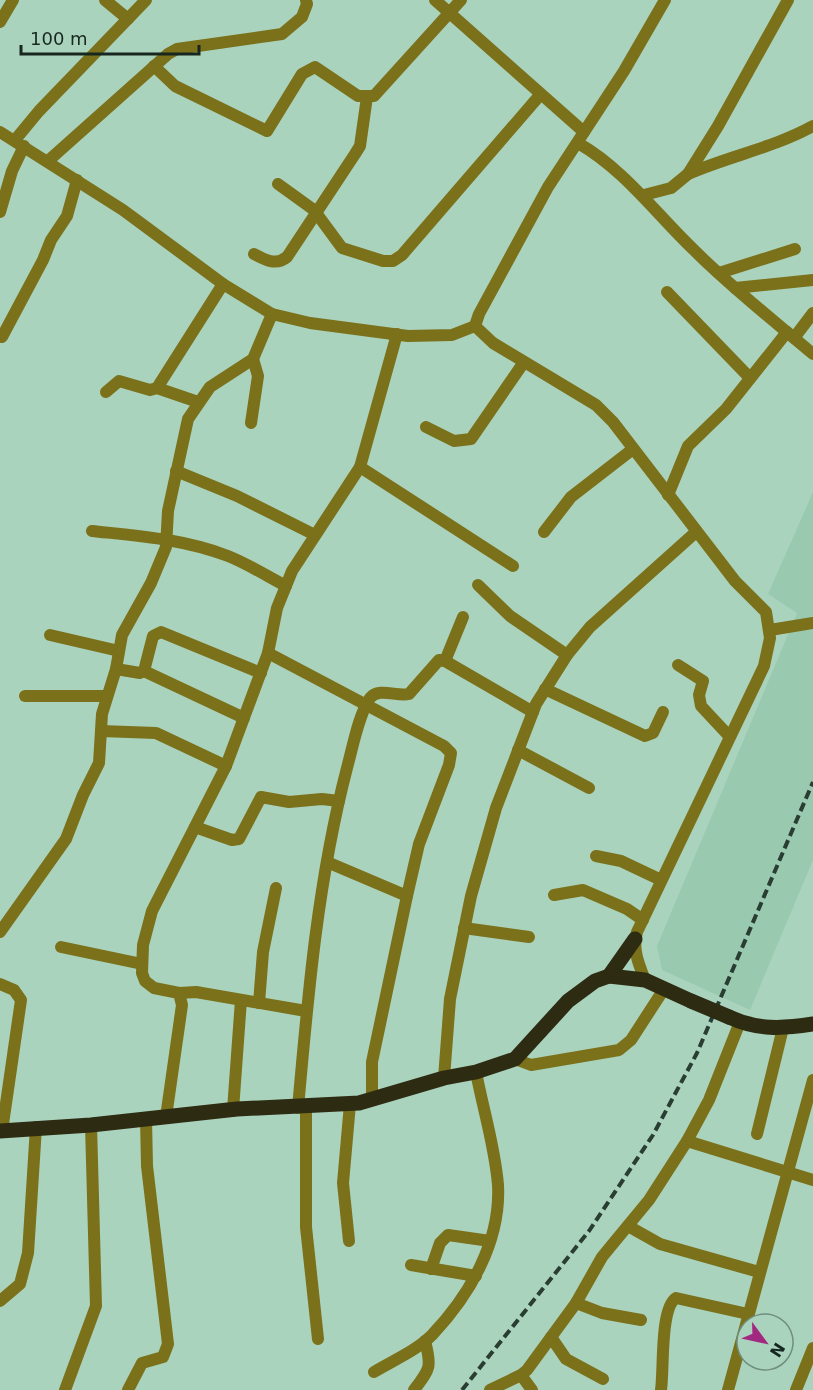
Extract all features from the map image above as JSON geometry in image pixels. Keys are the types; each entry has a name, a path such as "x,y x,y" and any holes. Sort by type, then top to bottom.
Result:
{"main road":[{"path":"609,976 635,939"},
{"path":"1,1131 91,1125 233,1110 350,1104 372,1099 444,1078 476,1072 515,1059 568,1001 595,981 609,976 645,980 734,1020 762,1029 813,1024"}],"street":[{"path":"0,22 13,0"},
{"path":"105,0 128,19"},
{"path":"0,212 20,143 39,111 146,0"},
{"path":"48,161 154,66 177,49 282,34 302,17 307,4 306,0"},
{"path":"435,0 540,95 598,156 644,195 663,220 735,288 813,354"},
{"path":"154,66 175,86 267,131 302,74 315,67 358,96 367,97 381,90 451,14 461,0"},
{"path":"0,132 123,210 224,284 272,314 300,322 397,334 452,335 476,326 528,221 665,0"},
{"path":"688,174 718,126 788,0"},
{"path":"278,184 317,214 342,248 383,261 393,261 402,255 540,95"},
{"path":"254,254 268,261 283,261 317,214 360,146 367,97"},
{"path":"644,195 671,188 688,174 719,160 787,141 813,126"},
{"path":"2,337 43,260 51,240 68,216 77,180"},
{"path":"719,273 795,249"},
{"path":"735,288 813,280"},
{"path":"157,388 224,284"},
{"path":"666,292 750,378"},
{"path":"668,495 688,446 726,409 750,378 813,313"},
{"path":"0,932 66,839 83,795 99,763 100,721 116,669 125,628 151,584 168,539 168,511 186,426 198,402 210,387 253,359 272,314"},
{"path":"476,326 480,333 524,362 596,405 613,422 735,581 762,607 768,617 770,630 764,666 635,939 638,962 645,980"},
{"path":"306,1011 196,992 178,993 149,985 142,973 143,945 152,910 226,766 268,653 275,617 298,559 360,467 397,334"},
{"path":"251,423 258,376 253,359"},
{"path":"426,427 454,441 471,439 524,362"},
{"path":"106,392 119,381 150,390 157,388 198,402"},
{"path":"544,532 571,497 633,448"},
{"path":"360,467 513,566"},
{"path":"176,471 237,496 315,535"},
{"path":"92,531 168,539 231,557 286,586"},
{"path":"444,1078 450,999 471,896 496,808 532,712 567,655 590,627 696,532"},
{"path":"478,585 510,616 567,655"},
{"path":"445,661 464,617"},
{"path":"770,630 813,622"},
{"path":"116,669 140,674 144,671 153,636 161,632 261,673"},
{"path":"50,635 119,651"},
{"path":"268,653 444,746 451,753 450,765 419,844 407,896 372,1062 372,1099"},
{"path":"318,1340 306,1227 302,1107 306,1011 327,862 339,801 367,705 370,699 380,693 409,694 435,663 445,661 532,712"},
{"path":"678,665 704,681 699,695 701,706 729,736"},
{"path":"144,671 244,718"},
{"path":"545,689 645,736 653,734 663,712"},
{"path":"25,696 107,696"},
{"path":"101,731 156,733 226,766"},
{"path":"518,750 588,788"},
{"path":"195,827 232,840 239,839 261,797 290,802 322,799 339,801"},
{"path":"596,856 621,861 661,880"},
{"path":"327,862 407,896"},
{"path":"259,1003 263,952 276,888"},
{"path":"554,895 583,890 627,909 643,920"},
{"path":"464,928 529,937"},
{"path":"61,947 142,964"},
{"path":"0,984 14,990 21,1000 1,1131"},
{"path":"515,1059 531,1065 619,1050 631,1040 664,989"},
{"path":"166,1118 182,1005 178,993"},
{"path":"233,1110 241,1000"},
{"path":"490,1390 500,1383 521,1376 576,1303 602,1257 649,1200 687,1142 709,1100 734,1020"},
{"path":"757,1134 783,1028"},
{"path":"374,1372 425,1341 476,1276 490,1241 496,1215 498,1186 476,1072"},
{"path":"749,1312 813,1080"},
{"path":"349,1241 343,1183 350,1104"},
{"path":"128,1390 142,1363 164,1357 168,1344 147,1166 146,1119"},
{"path":"65,1390 96,1306 91,1125"},
{"path":"800,1125 813,1128"},
{"path":"0,1301 20,1284 28,1253 36,1127"},
{"path":"687,1142 813,1180"},
{"path":"628,1226 660,1244 759,1272"},
{"path":"432,1269 440,1243 448,1235 490,1241"},
{"path":"411,1265 476,1276"},
{"path":"661,1390 666,1314 671,1301 676,1298 739,1312"},
{"path":"576,1303 602,1313 641,1320"},
{"path":"551,1337 566,1359 603,1379"},
{"path":"414,1390 431,1363 425,1341"},
{"path":"797,1390 812,1353"},
{"path":"728,1390 735,1363"},
{"path":"521,1376 532,1390"}],"shaded area":[{"path":"813,492 813,860 750,1010 662,970 657,946 797,613 768,594"}],"railway":[{"path":"462,1390 589,1231 653,1135 697,1053 813,782"}]}
